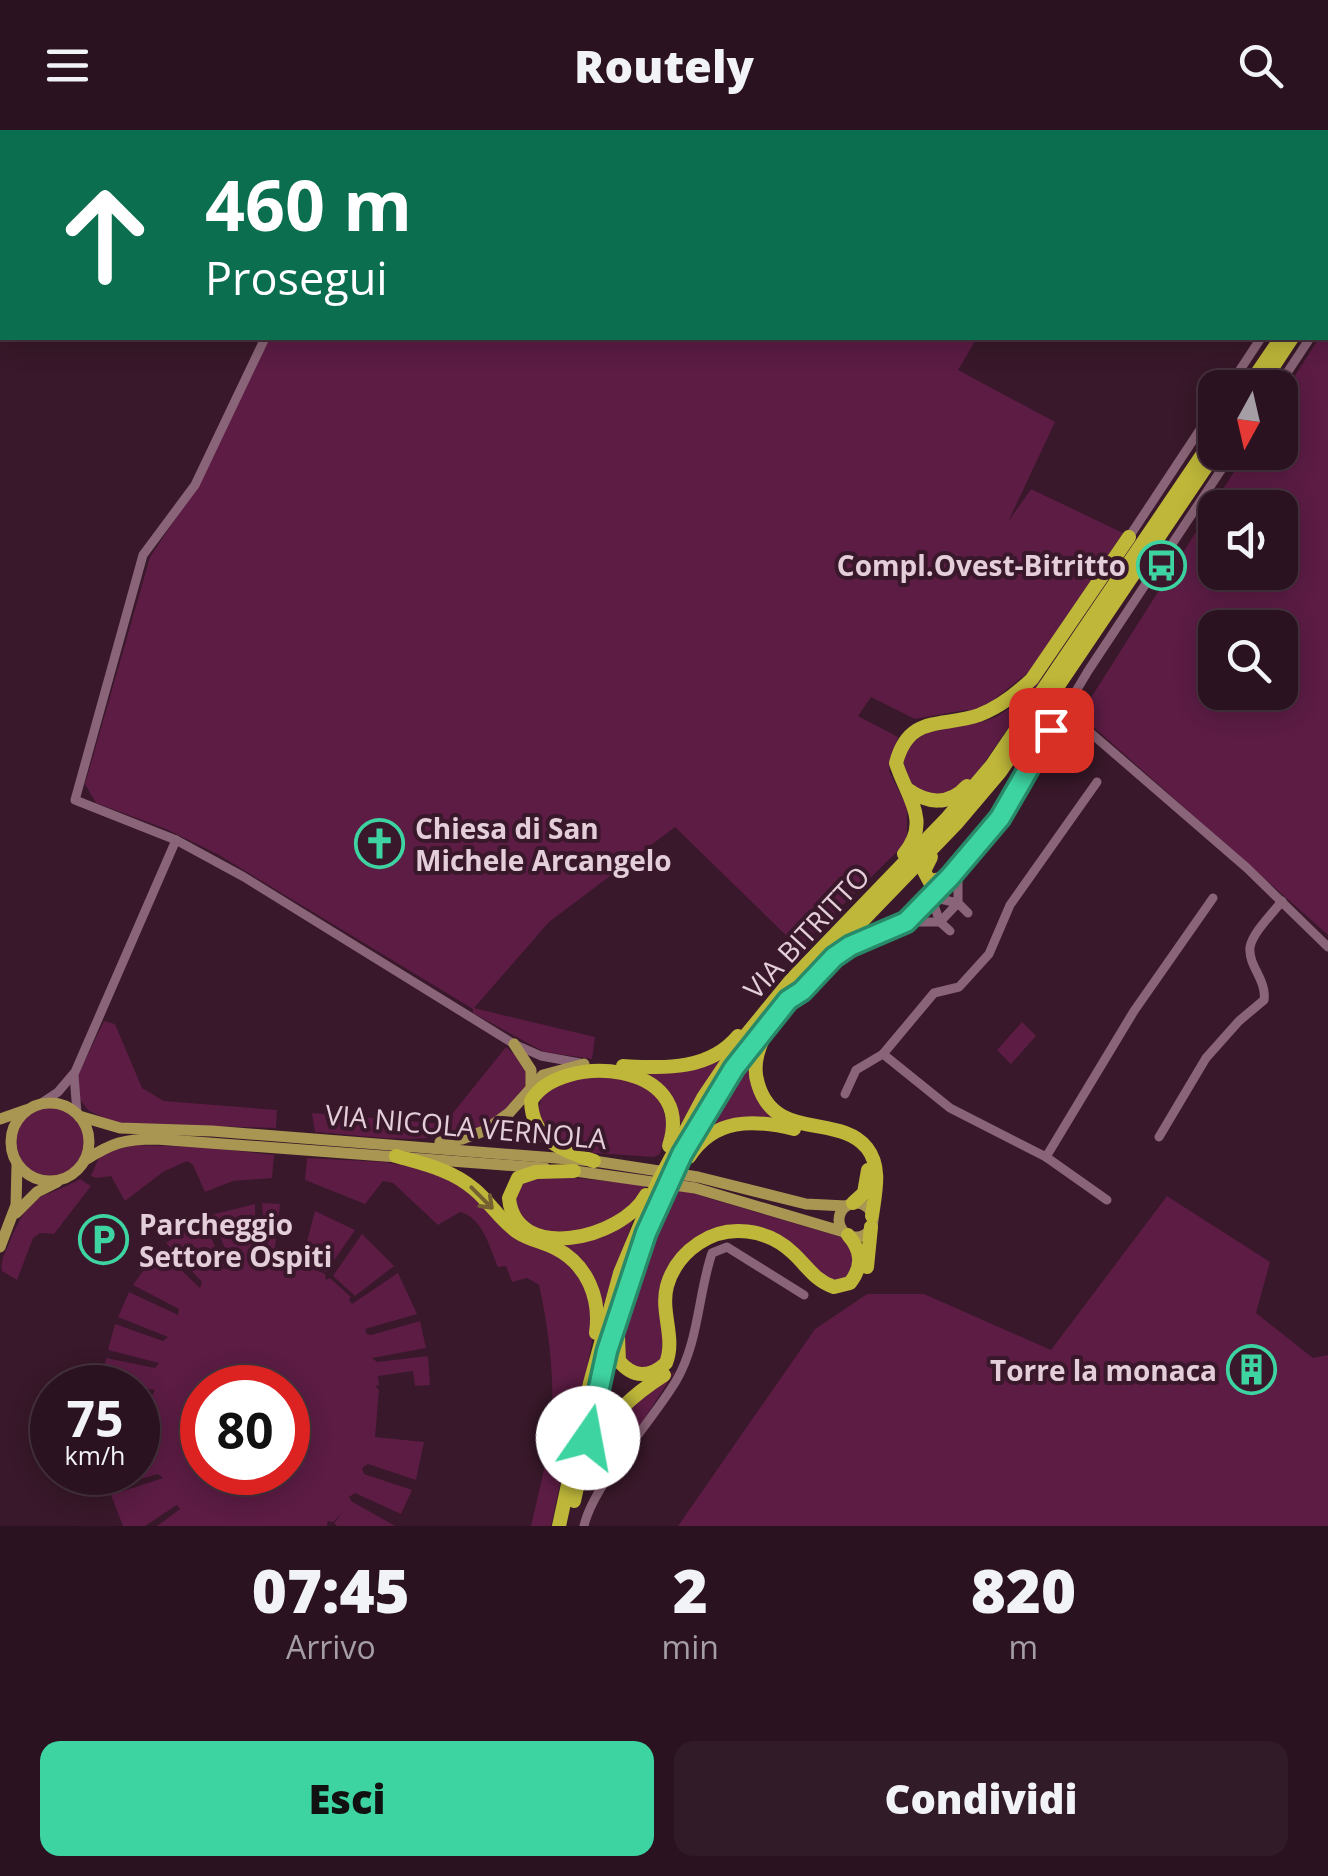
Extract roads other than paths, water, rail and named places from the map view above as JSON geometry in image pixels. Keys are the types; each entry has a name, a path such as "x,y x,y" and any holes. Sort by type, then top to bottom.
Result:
{"highway":[{"path":"1259,370 1279,340"},
{"path":"1271,370 1291,340"},
{"name":"VIA BITRITTO","path":"675,1155 703,1098 742,1040 823,946 962,802 1042,694 1198,461"},
{"name":"VIA BITRITTO","path":"559,1526 590,1382 620,1272 658,1180 734,1068 788,1000 982,793 1040,717 1204,470"},
{"path":"885,883 889,870 908,850 916,834 917,812 896,762 906,738 916,729 934,723 956,722 988,711 1019,692 1032,680 1129,536"},
{"path":"906,788 934,802 961,793 1042,694"},
{"path":"955,872 931,889 924,871 982,793"},
{"path":"581,1472 618,1410 671,1369 677,1350 672,1310 674,1289 682,1269 696,1254 717,1240 757,1240 784,1253 817,1288 834,1294 852,1290 864,1275 876,1168 868,1149 853,1137 781,1116 769,1106 756,1078 757,1054 788,1000 843,950 906,922"},
{"path":"584,1064 670,1068 706,1059 734,1041 794,967 823,946"},
{"path":"594,1160 557,1148 535,1125 531,1101 547,1082 608,1072 648,1081 668,1104 675,1155"},
{"path":"574,1170 536,1172 518,1178 509,1198 515,1220 541,1234 571,1238 589,1236 618,1224 650,1204 675,1155 714,1132 741,1122 771,1123 842,1140 861,1152 868,1168 867,1187 850,1205"},
{"path":"399,1150 460,1179 519,1234 558,1249 584,1272 593,1290 598,1323 590,1382"},
{"name":"VIA BITRITTO","path":"568,1526 607,1351 646,1233 650,1204"},
{"path":"646,1233 616,1352 625,1368 642,1375 659,1370 666,1363 670,1344 664,1308 666,1288 681,1259 702,1240 730,1231 773,1238 795,1254 816,1278 834,1287 850,1283 860,1265 856,1244 846,1233"}],"main road":[{"path":"514,1044 531,1070 531,1086"},
{"path":"399,1150 474,1136 508,1113 544,1076 584,1064"},
{"path":"0,1120 34,1107 58,1104 78,1115 88,1132 85,1160 78,1170 38,1192 14,1216"},
{"path":"0,1247 14,1216 18,1186 12,1147 15,1126 34,1107"},
{"name":"VIA NICOLA VERNOLA","path":"78,1115 120,1128 399,1150 594,1160 698,1177 806,1204 850,1205"},
{"name":"VIA NICOLA VERNOLA","path":"85,1160 105,1146 135,1139 260,1139"},
{"path":"0,1145 36,1179 62,1180"},
{"name":"VIA NICOLA VERNOLA","path":"399,1150 696,1188 846,1233"},
{"path":"863,1204 872,1221 859,1236 846,1233 839,1221 850,1205 863,1204"}],"street":[{"path":"264,340 195,485 143,555 75,800 176,840 244,877 514,1044 541,1056 584,1064"},
{"path":"1240,370 1260,340"},
{"path":"1289,370 1309,340"},
{"path":"1129,536 1198,432"},
{"path":"906,922 940,922 958,903 955,872 1000,818 1064,709 1222,470"},
{"path":"1064,709 1189,816 1328,947"},
{"path":"845,1094 856,1070 883,1054 934,993 959,987 982,963 996,942 1010,905 1097,782"},
{"path":"34,1107 58,1092 74,1072 176,840"},
{"path":"931,889 968,912"},
{"path":"931,889 940,922 950,931"},
{"path":"906,922 931,889"},
{"path":"1046,1157 1134,1011 1213,898"},
{"path":"1159,1137 1206,1058 1264,1000 1262,980 1250,951 1252,942 1282,901"},
{"path":"883,1054 950,1108 1046,1157 1107,1200"},
{"path":"74,1072 78,1115"},
{"path":"584,1526 586,1514 603,1487 678,1378 691,1346 712,1253 727,1247 804,1294"},
{"path":"581,1472 603,1487"}],"place":[{"name":"Compl.Ovest-Bitritto","path":"1161,565"},
{"name":"Chiesa di San Michele Arcangelo","path":"380,844"},
{"name":"Parcheggio Settore Ospiti","path":"104,1240"},
{"name":"Torre la monaca","path":"1252,1370"}]}
